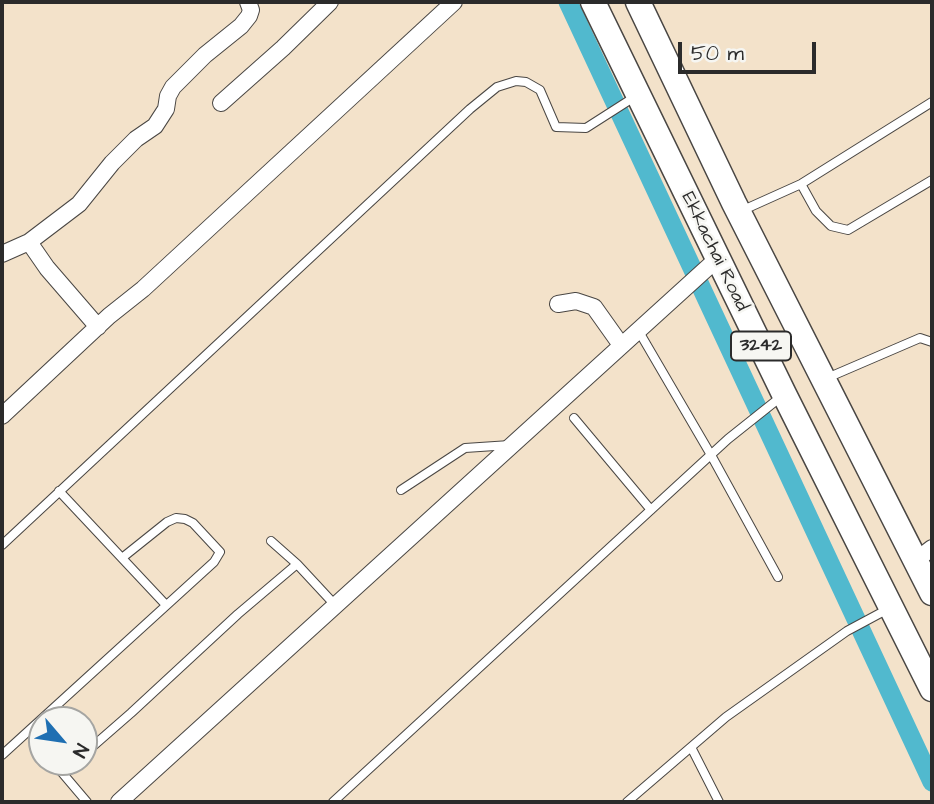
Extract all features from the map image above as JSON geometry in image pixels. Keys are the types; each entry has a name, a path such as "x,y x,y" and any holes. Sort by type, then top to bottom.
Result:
{"main road":[{"name":"Ekkachai Road","path":"593,2 710,266 784,394 932,689"},
{"name":"Ekkachai Road","path":"639,2 738,212 824,379 923,554 932,592"}],"street":[{"path":"2,254 29,242 79,204 112,163 162,118 173,86 241,26 251,10 248,2"},
{"path":"221,103 330,2"},
{"path":"2,416 454,2"},
{"path":"29,242 47,268 98,327"},
{"path":"119,802 710,266"},
{"path":"558,304 576,301 594,307 621,345"}],"lane":[{"path":"2,545 470,109 497,87 516,81 526,82 540,90 556,127 586,128 634,97"},
{"path":"738,212 802,184 932,102"},
{"path":"802,184 816,211 831,226 848,230 932,180"},
{"path":"638,330 778,577"},
{"path":"824,379 920,338 932,342"},
{"path":"333,802 728,439 784,394"},
{"path":"574,418 651,510"},
{"path":"401,490 465,448 513,445"},
{"path":"59,491 166,605"},
{"path":"2,755 219,557 220,552 193,523 176,518 167,522 122,558"},
{"path":"271,541 297,564 336,606"},
{"path":"98,741 237,614 297,564"},
{"path":"627,802 726,717 847,631 890,608"},
{"path":"691,747 719,802"},
{"path":"66,776 87,802"}],"waterway":[{"path":"568,2 932,782"}]}
